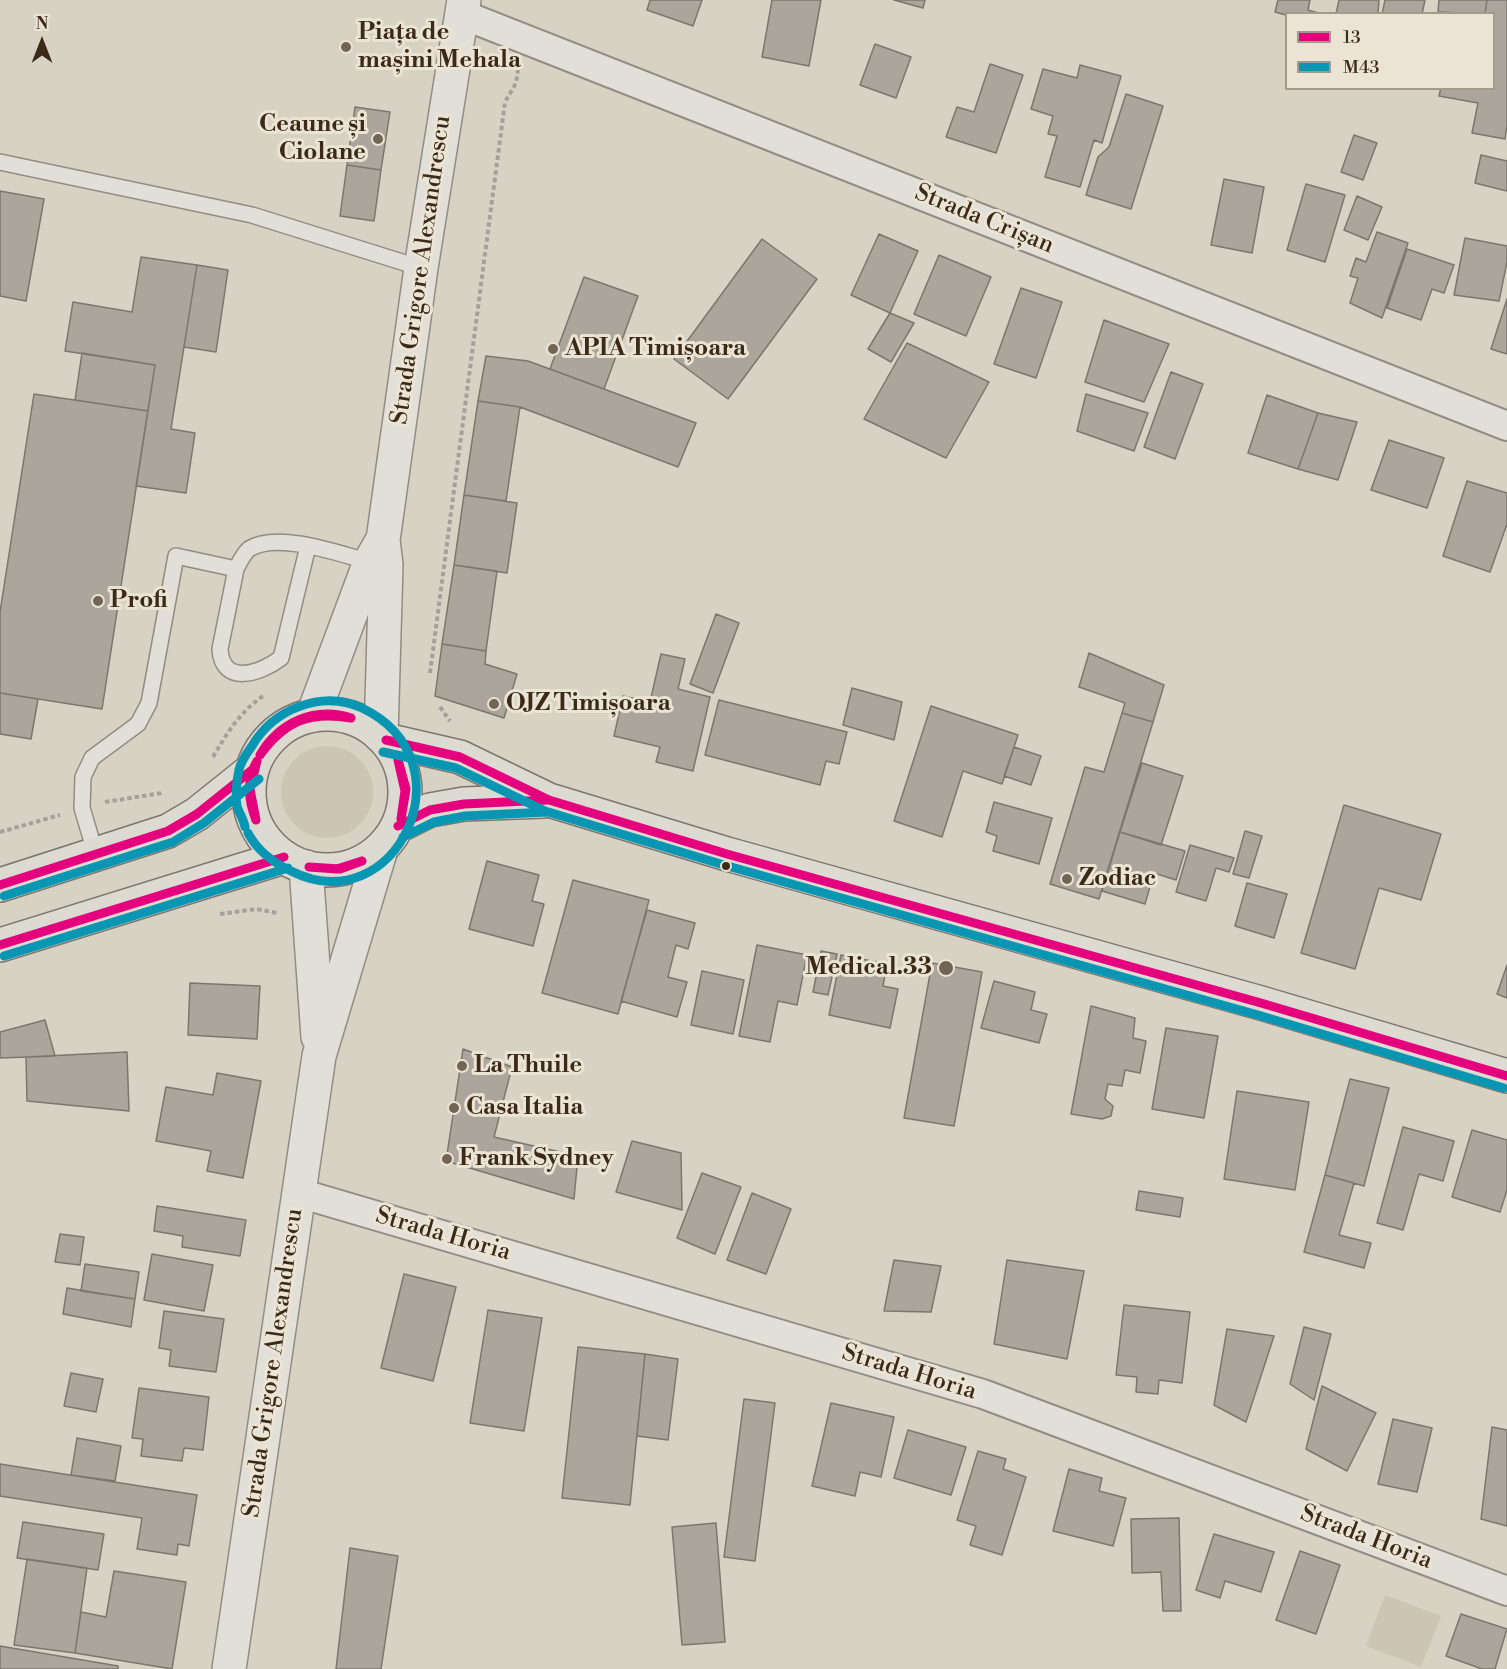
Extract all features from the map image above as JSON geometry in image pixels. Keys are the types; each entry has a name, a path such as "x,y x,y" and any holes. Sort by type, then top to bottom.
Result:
{"main road":[{"path":"295,862 264,837 252,812 249,784 252,770 262,749 278,731 288,724 313,715 328,714 350,718 384,738 460,757 549,800 738,857 1262,1003 1507,1076"},
{"path":"384,738 398,760 405,782 403,812 389,838"},
{"path":"0,885 168,831 197,814 252,770"},
{"path":"0,945 295,862 338,869 368,859 389,838 430,810 464,804 549,800"}],"street":[{"name":"Strada Grigore Alexandrescu","path":"313,715 377,551 463,7"},
{"name":"Strada Crișan","path":"463,7 1507,426"},
{"name":"Strada Grigore Alexandrescu","path":"377,551 386,565 384,738"},
{"name":"Strada Grigore Alexandrescu","path":"229,1669 320,1056 389,838"},
{"name":"Strada Grigore Alexandrescu","path":"295,862 320,1056"},
{"name":"Strada Horia","path":"298,1193 982,1394 1507,1591"}],"lane":[{"path":"0,162 252,215 421,268"},
{"path":"308,546 281,658 269,667 252,672 236,673 225,669 220,661 220,649 236,569 249,550 273,543 377,551"},
{"path":"96,855 82,808 83,777 92,758 138,724 149,703 176,556 236,569"}],"path":[{"path":"430,673 505,102 516,83"},
{"path":"207,764 231,726 250,705 272,690"}],"shaded area":[{"path":"327,746 345,749 360,759 370,774 373,792 370,810 360,825 345,835 327,838 309,835 294,825 284,810 281,792 284,774 294,759 309,749"},
{"path":"1385,1595 1441,1616 1421,1667 1366,1646"}],"building":[{"path":"650,0 702,0 693,26 647,10"},
{"path":"772,0 821,0 809,66 762,57"},
{"path":"894,0 925,0 923,8"},
{"path":"1278,0 1310,0 1308,10 1315,12 1285,12 1285,15 1275,12"},
{"path":"1339,0 1379,0 1378,12 1336,12"},
{"path":"1385,0 1425,0 1422,12 1382,12"},
{"path":"1439,0 1487,0 1485,12 1438,12"},
{"path":"1487,0 1507,0 1505,139 1472,133 1478,103 1439,96 1440,90 1495,90 1495,12 1485,12"},
{"path":"875,44 911,57 896,98 860,85"},
{"path":"990,64 1023,75 996,153 946,137 957,107 974,112"},
{"path":"1080,65 1121,76 1102,143 1094,140 1080,187 1045,177 1057,136 1048,134 1053,116 1031,109 1043,69 1077,78"},
{"path":"1126,94 1163,106 1131,209 1086,195 1098,157 1109,147"},
{"path":"355,107 390,112 381,170 347,165"},
{"path":"1354,135 1377,143 1363,180 1341,172"},
{"path":"1481,155 1507,161 1507,191 1475,183"},
{"path":"347,165 381,170 374,221 340,216"},
{"path":"1224,179 1264,187 1252,253 1211,245"},
{"path":"1306,184 1345,195 1325,262 1287,250"},
{"path":"0,191 44,199 26,301 0,296"},
{"path":"1357,196 1382,207 1368,240 1344,230"},
{"path":"1377,232 1408,243 1382,318 1350,303 1358,278 1350,276 1356,258 1366,262"},
{"path":"879,234 918,251 890,313 851,295"},
{"path":"1465,238 1507,246 1507,262 1499,301 1454,295"},
{"path":"762,239 817,279 728,399 674,359"},
{"path":"1407,249 1454,265 1444,293 1432,289 1421,320 1387,308"},
{"path":"939,255 991,277 966,336 914,314"},
{"path":"141,257 197,265 171,429 195,433 186,493 136,486 155,365 65,351 73,302 132,312"},
{"path":"197,265 228,270 216,352 184,347"},
{"path":"584,277 638,296 604,389 550,369"},
{"path":"1021,288 1062,302 1036,378 994,364"},
{"path":"1507,299 1507,354 1491,349"},
{"path":"890,313 914,323 891,362 868,349"},
{"path":"1104,320 1169,344 1144,402 1085,382"},
{"path":"907,343 989,382 946,458 864,419"},
{"path":"82,353 155,365 148,411 75,400"},
{"path":"486,356 528,361 696,423 678,467 520,407 478,401"},
{"path":"1171,372 1203,384 1175,459 1144,447"},
{"path":"34,394 148,411 102,709 0,693 0,612"},
{"path":"1086,394 1148,413 1134,451 1077,431"},
{"path":"1267,395 1318,413 1298,469 1248,453"},
{"path":"478,401 520,407 506,501 464,495"},
{"path":"1318,413 1357,422 1338,480 1298,469"},
{"path":"1389,440 1444,458 1427,508 1371,490"},
{"path":"1467,481 1507,493 1507,524 1490,572 1443,556"},
{"path":"464,495 517,503 507,573 454,565"},
{"path":"454,565 497,571 486,651 442,644"},
{"path":"716,614 739,623 713,693 690,684"},
{"path":"442,644 486,651 485,664 517,674 504,718 435,696"},
{"path":"1089,653 1164,685 1153,722 1122,713 1125,703 1079,687"},
{"path":"661,654 685,659 678,689 710,697 693,771 656,762 660,747 614,736 623,696 650,702"},
{"path":"852,688 902,702 894,740 843,725"},
{"path":"0,693 38,699 31,739 0,734"},
{"path":"719,700 847,732 839,764 826,761 820,785 705,755"},
{"path":"931,706 1018,735 1002,784 963,771 942,837 894,821"},
{"path":"1122,713 1153,722 1099,899 1050,884 1085,767 1104,772"},
{"path":"1014,747 1041,756 1031,785 1004,776"},
{"path":"1142,763 1183,776 1161,845 1120,832"},
{"path":"994,802 1052,818 1039,864 993,851 997,836 986,832"},
{"path":"1344,805 1441,834 1421,900 1379,888 1355,969 1301,953"},
{"path":"1245,831 1262,836 1249,878 1233,874"},
{"path":"1120,832 1185,851 1176,880 1154,873 1145,904 1102,891"},
{"path":"1190,845 1234,858 1229,872 1216,868 1206,901 1176,892"},
{"path":"487,861 539,875 532,901 544,904 533,946 469,929"},
{"path":"573,880 649,900 618,1014 542,993"},
{"path":"1247,883 1287,894 1274,938 1235,926"},
{"path":"647,910 695,923 688,949 676,945 668,977 687,982 677,1017 621,1001"},
{"path":"757,945 807,955 797,1005 778,1001 770,1042 739,1036"},
{"path":"821,951 837,954 828,995 813,992"},
{"path":"841,955 887,964 883,986 898,989 890,1028 829,1015"},
{"path":"932,963 982,972 954,1126 904,1118"},
{"path":"1507,965 1507,998 1497,994"},
{"path":"702,971 744,980 733,1034 691,1025"},
{"path":"994,981 1035,992 1031,1010 1047,1014 1039,1043 981,1028"},
{"path":"190,983 260,986 257,1039 188,1035"},
{"path":"1091,1006 1135,1018 1133,1038 1146,1041 1140,1073 1125,1070 1122,1086 1108,1084 1105,1099 1113,1106 1111,1116 1102,1119 1071,1114"},
{"path":"45,1020 55,1056 0,1058 0,1032"},
{"path":"1166,1028 1218,1036 1204,1118 1152,1109"},
{"path":"463,1049 512,1067 494,1137 578,1156 574,1199 446,1161"},
{"path":"127,1052 129,1111 27,1101 26,1057"},
{"path":"217,1073 261,1081 243,1178 207,1171 211,1151 156,1141 166,1087 213,1095"},
{"path":"1350,1079 1389,1088 1364,1186 1325,1175"},
{"path":"1237,1091 1309,1102 1295,1190 1224,1179"},
{"path":"1403,1127 1454,1141 1443,1181 1419,1174 1403,1230 1377,1223"},
{"path":"1472,1130 1507,1140 1507,1190 1500,1212 1452,1197"},
{"path":"632,1141 681,1153 682,1210 616,1192"},
{"path":"702,1173 741,1187 715,1254 677,1238"},
{"path":"1325,1175 1354,1183 1339,1235 1371,1243 1364,1268 1304,1252"},
{"path":"1139,1191 1183,1198 1180,1217 1136,1210"},
{"path":"752,1193 791,1209 766,1274 727,1260"},
{"path":"157,1206 246,1220 240,1256 182,1247 183,1236 154,1231"},
{"path":"60,1234 84,1237 80,1265 55,1262"},
{"path":"152,1254 213,1265 204,1311 144,1300"},
{"path":"894,1260 941,1266 931,1312 884,1311"},
{"path":"1007,1260 1084,1271 1067,1359 994,1344"},
{"path":"85,1264 139,1272 135,1299 81,1291"},
{"path":"404,1274 456,1287 433,1381 381,1368"},
{"path":"67,1288 135,1299 131,1327 63,1314"},
{"path":"1124,1305 1190,1312 1182,1383 1159,1380 1158,1394 1136,1392 1137,1377 1116,1375"},
{"path":"488,1310 542,1318 524,1431 470,1423"},
{"path":"164,1311 224,1319 216,1372 169,1366 171,1350 159,1348"},
{"path":"1304,1327 1331,1334 1314,1400 1290,1384"},
{"path":"1227,1329 1274,1336 1246,1422 1214,1405"},
{"path":"578,1347 645,1354 630,1505 562,1498"},
{"path":"645,1354 678,1359 668,1440 637,1436"},
{"path":"71,1373 103,1379 96,1412 64,1406"},
{"path":"1322,1386 1376,1413 1347,1471 1306,1449"},
{"path":"139,1388 209,1397 203,1450 184,1448 182,1461 141,1456 143,1439 132,1438"},
{"path":"744,1399 775,1403 755,1561 724,1557"},
{"path":"831,1403 894,1417 881,1477 860,1472 855,1496 812,1486"},
{"path":"1393,1419 1432,1428 1417,1492 1378,1484"},
{"path":"1492,1427 1507,1430 1507,1526 1481,1519"},
{"path":"908,1430 966,1447 951,1495 894,1478"},
{"path":"77,1438 121,1446 115,1481 71,1475"},
{"path":"978,1451 1006,1459 1003,1469 1026,1477 1002,1555 970,1545 976,1526 957,1520"},
{"path":"0,1464 197,1495 189,1546 178,1544 177,1555 137,1549 142,1518 0,1496"},
{"path":"1069,1469 1102,1478 1099,1491 1126,1498 1113,1546 1053,1531"},
{"path":"1179,1518 1181,1611 1163,1611 1161,1572 1132,1573 1131,1519"},
{"path":"23,1522 104,1534 98,1570 17,1558"},
{"path":"716,1523 725,1642 682,1645 672,1527"},
{"path":"1214,1534 1274,1552 1261,1592 1225,1581 1220,1598 1196,1590"},
{"path":"350,1548 398,1556 381,1669 336,1669"},
{"path":"1300,1551 1340,1565 1316,1634 1276,1620"},
{"path":"27,1559 87,1568 75,1653 14,1645"},
{"path":"114,1571 186,1582 172,1669 75,1653 81,1612 106,1617"},
{"path":"1461,1614 1507,1629 1495,1669 1482,1669 1446,1656"},
{"path":"0,1646 118,1666 118,1669 0,1669"}],"transit line":[{"name":"M43","path":"245,827 236,802 241,763 261,733 272,722 300,706 330,701 362,708 395,732 412,763 416,797 407,829 389,857 362,875 329,881 291,871 266,855 248,833"},
{"name":"13","path":"260,755 277,734 299,720 324,714 351,718"},
{"name":"13","path":"260,755 279,734 299,721 323,716 351,718"},
{"name":"13","path":"386,740 460,757 549,800 727,854 1261,1003 1507,1076"},
{"name":"M43","path":"383,752 456,768 545,811 724,865 1258,1015 1504,1088"},
{"name":"13","path":"398,760 406,789 401,819"},
{"name":"13","path":"398,760 405,791 401,819"},
{"name":"13","path":"256,820 249,790 251,775 257,761"},
{"name":"13","path":"256,820 250,789 257,761"},
{"name":"13","path":"0,885 168,831 197,814 252,770"},
{"name":"M43","path":"4,896 173,842 204,823 259,779"},
{"name":"13","path":"398,826 430,810 464,804 547,800"},
{"name":"M43","path":"403,837 434,822 465,816 548,812"},
{"name":"13","path":"0,945 284,857"},
{"name":"13","path":"309,867 337,869 362,861"},
{"name":"13","path":"309,867 340,869 362,861"},
{"name":"M43","path":"4,956 288,868"}],"place":[{"name":"Piața de mașini Mehala","path":"346,47"},
{"name":"Ceaune și Ciolane","path":"378,139"},
{"name":"APIA Timișoara","path":"553,349"},
{"name":"Profi","path":"98,601"},
{"name":"OJZ Timișoara","path":"494,704"},
{"name":"Zodiac","path":"1067,879"},
{"name":"Medical.33","path":"946,968"},
{"name":"La Thuile","path":"462,1066"},
{"name":"Casa Italia","path":"454,1108"},
{"name":"Frank Sydney","path":"447,1159"}]}
